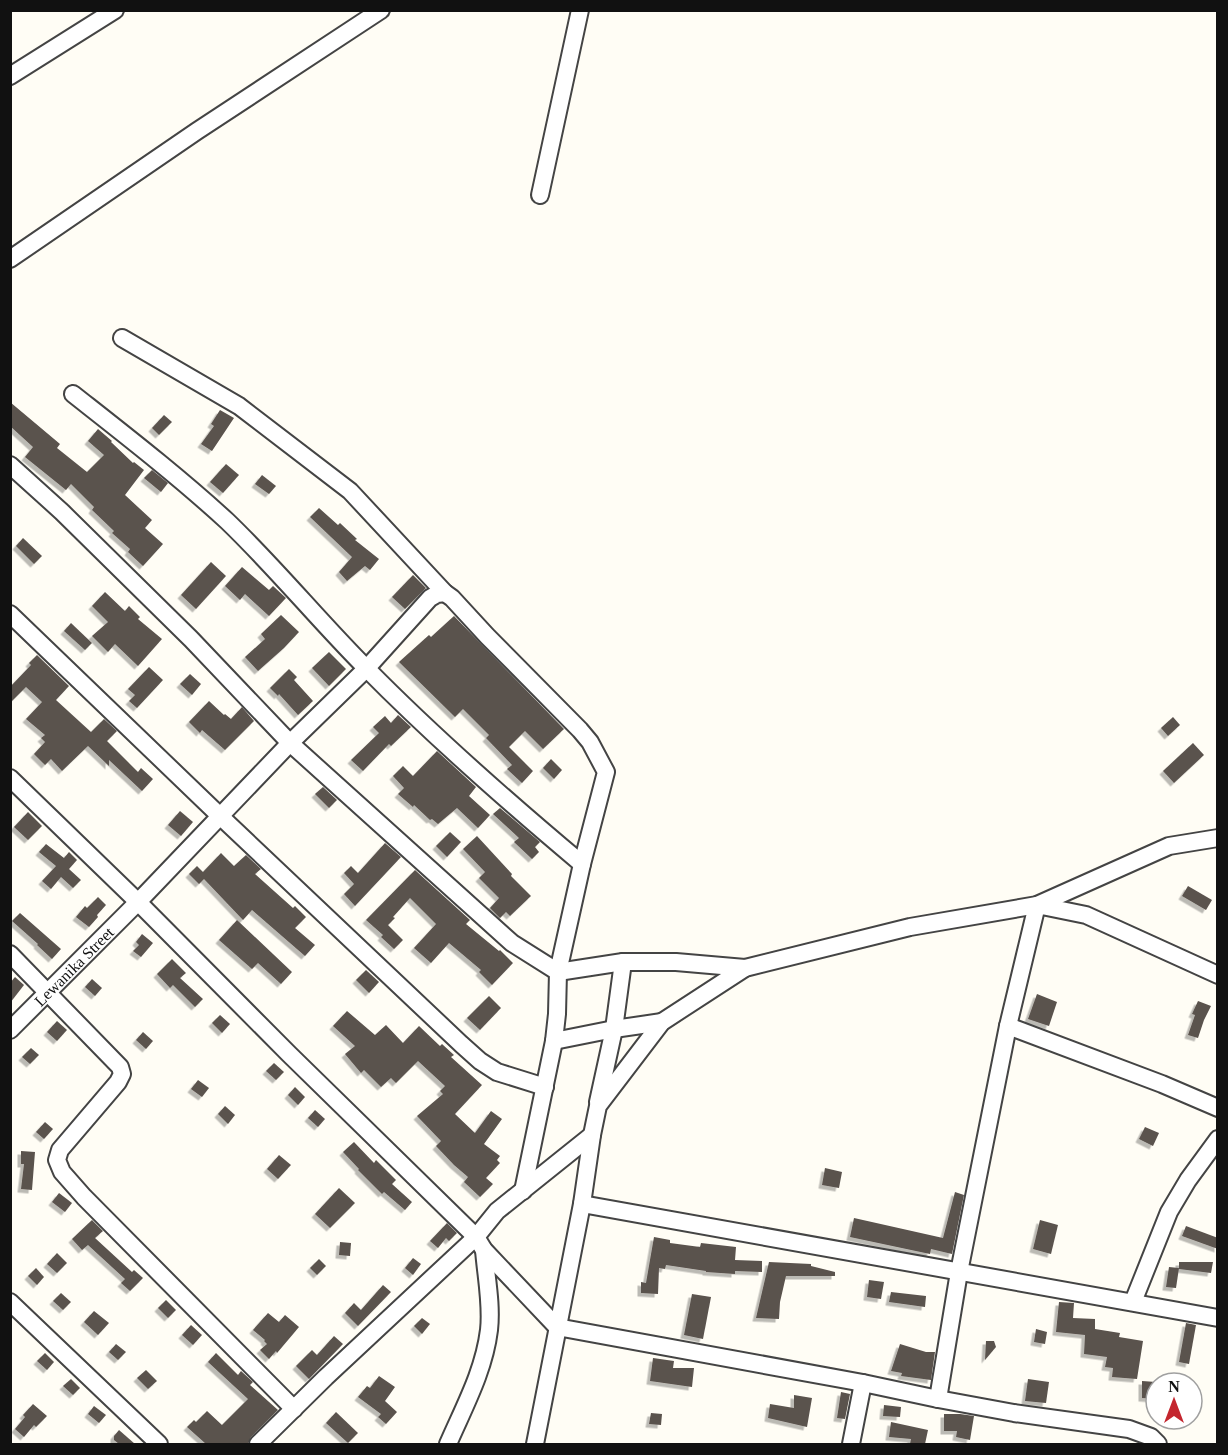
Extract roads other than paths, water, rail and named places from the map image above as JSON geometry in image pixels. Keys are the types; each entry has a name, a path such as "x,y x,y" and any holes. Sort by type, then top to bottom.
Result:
{"street":[{"path":"10,76 115,10"},
{"path":"10,259 197,131 381,10"},
{"path":"540,195 580,10"},
{"path":"122,338 239,406 350,491 445,593 452,597 580,730 590,742 606,772 582,864 558,972 554,1041 523,1191"},
{"path":"73,394 170,471 227,522 366,669 472,769 582,864"},
{"path":"10,465 62,512 184,631 290,743 512,943 558,972 623,962 676,962 745,968 910,927 1037,905 1169,846 1218,838"},
{"name":"Lewanika Street","path":"10,1030 138,902 290,743 366,669 430,598 445,593"},
{"path":"10,614 460,1044 497,1072 545,1087"},
{"path":"10,778 138,902 480,1243 557,1327 1014,1413 1129,1430 1151,1437 1158,1444"},
{"path":"1037,905 1086,915 1218,975"},
{"path":"938,1399 959,1272 1008,1026 1037,905"},
{"path":"10,954 120,1067 122,1074 118,1082 60,1150 57,1160 62,1172 294,1409"},
{"path":"535,1444 614,1029 623,962"},
{"path":"598,1106 662,1022 745,968"},
{"path":"554,1041 662,1022"},
{"path":"1008,1026 1162,1084 1218,1108"},
{"path":"258,1444 326,1377 480,1243 497,1211 592,1135"},
{"path":"1133,1302 1169,1212 1188,1180 1218,1140"},
{"path":"582,1204 1218,1318"},
{"path":"448,1444 484,1356 489,1328 489,1300 480,1243"},
{"path":"10,1302 159,1444"},
{"path":"851,1444 863,1383"}]}
